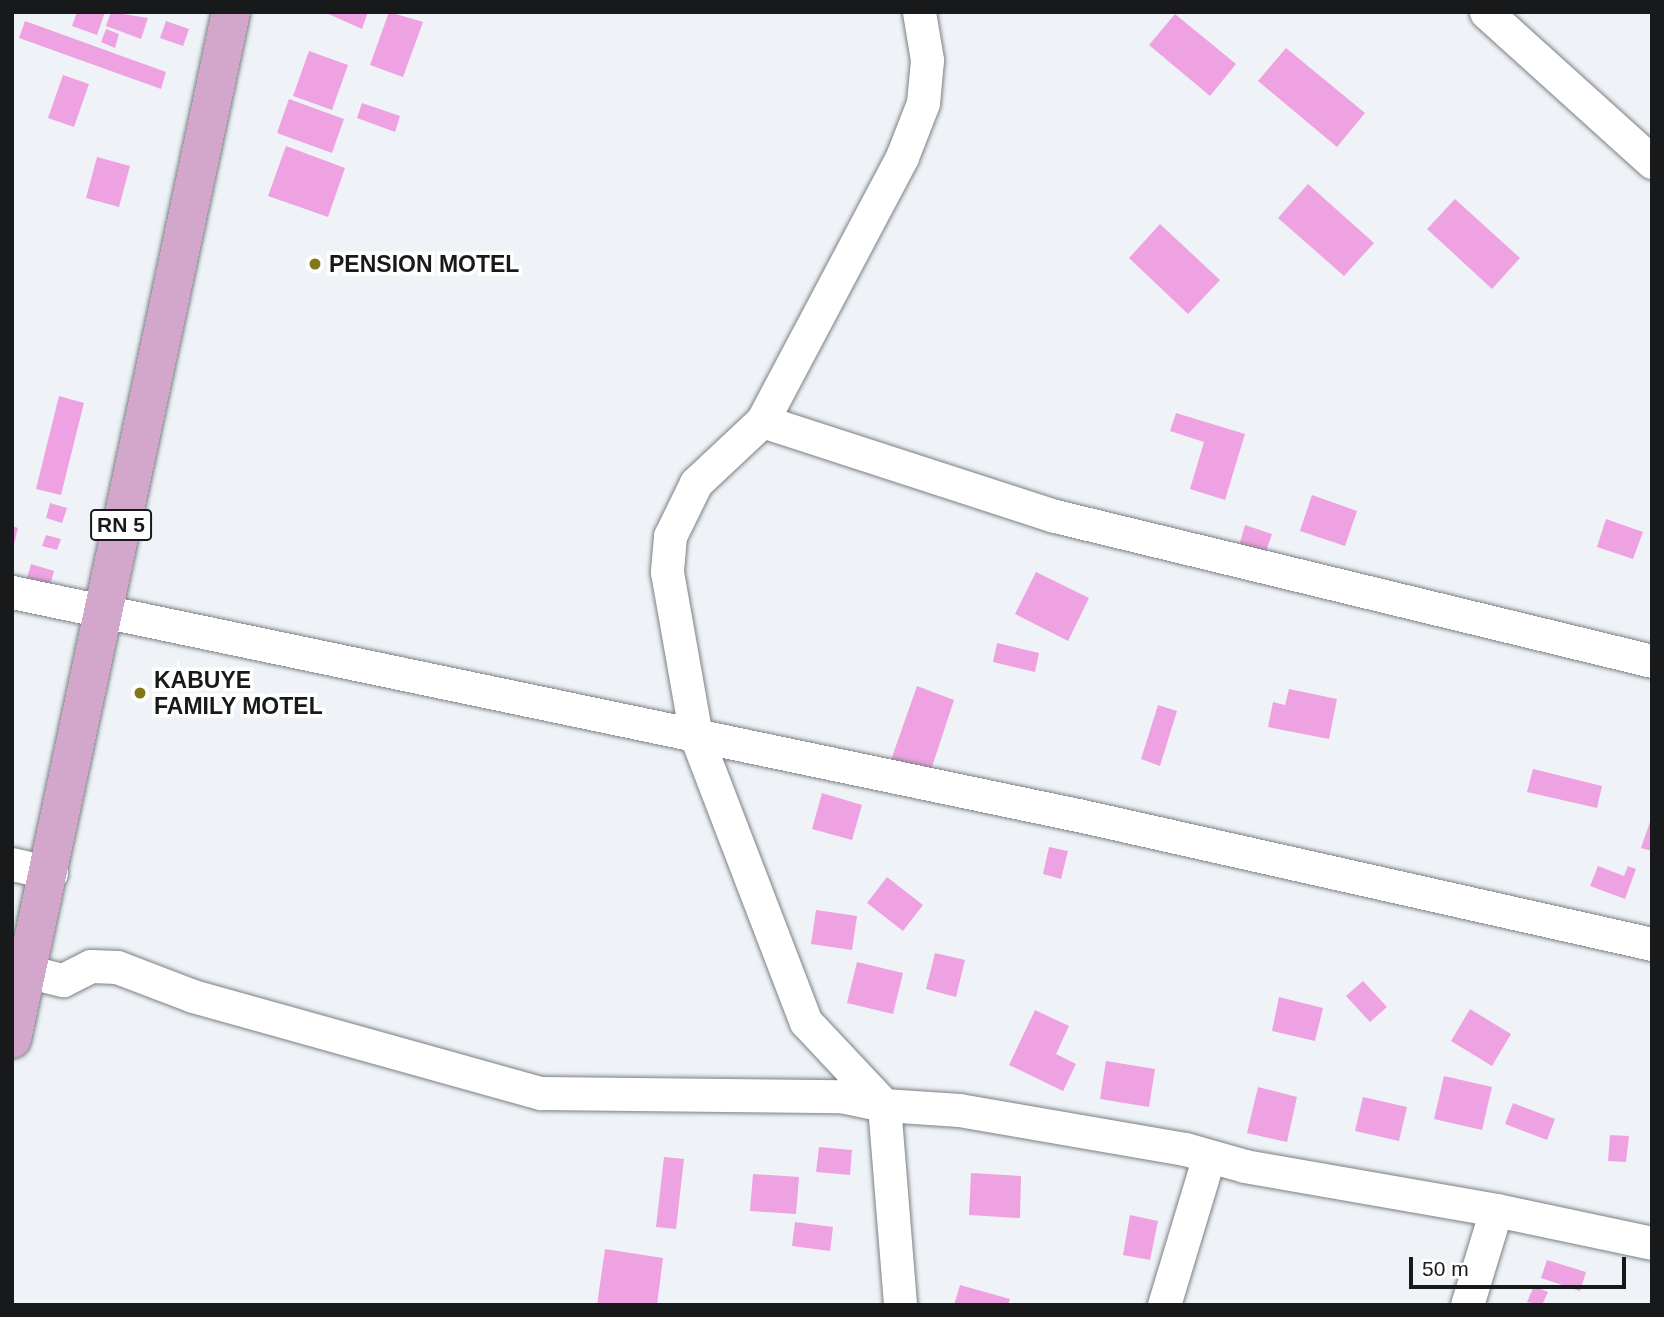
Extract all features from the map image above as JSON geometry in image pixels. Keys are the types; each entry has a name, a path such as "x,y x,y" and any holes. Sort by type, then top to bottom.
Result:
{"main road":[{"name":"RN 5","path":"12,1038 51,873 103,613 232,12"}],"street":[{"path":"900,1305 884,1105 806,1022 696,736 667,572 670,536 696,483 762,421 902,157 923,103 927,60 919,12"},
{"path":"1486,12 1652,162"},
{"path":"762,421 1068,520 1652,661"},
{"path":"12,592 103,613 325,654 696,736 1079,814 1652,944"},
{"path":"12,864 51,873"},
{"path":"26,971 63,980 91,967 117,967 193,996 541,1093 841,1096 884,1105 959,1110 1185,1149 1208,1159 1496,1210 1652,1243"},
{"path":"1164,1305 1208,1159"},
{"path":"1467,1305 1496,1210"}],"building":[{"path":"77,12 105,12 97,35 72,26"},
{"path":"111,12 148,18 141,39 106,26"},
{"path":"324,12 368,12 362,29"},
{"path":"389,12 423,22 403,77 370,65"},
{"path":"1175,14 1236,64 1210,96 1149,45"},
{"path":"25,21 166,72 161,89 19,38"},
{"path":"166,21 189,29 183,46 160,38"},
{"path":"106,29 119,34 115,48 101,42"},
{"path":"1286,48 1365,113 1337,147 1258,81"},
{"path":"309,51 348,65 332,110 293,96"},
{"path":"63,75 89,84 74,127 48,118"},
{"path":"289,99 344,119 332,153 277,133"},
{"path":"362,103 400,116 395,132 357,118"},
{"path":"286,146 345,168 328,217 268,196"},
{"path":"97,157 130,166 119,207 86,198"},
{"path":"1308,184 1374,243 1344,276 1278,218"},
{"path":"1455,199 1520,258 1492,289 1427,229"},
{"path":"1160,224 1220,280 1188,314 1129,258"},
{"path":"59,396 84,403 61,495 36,489"},
{"path":"1176,413 1245,434 1225,500 1190,489 1204,442 1170,431"},
{"path":"1312,495 1357,511 1345,546 1300,531"},
{"path":"50,503 67,508 62,523 46,518"},
{"path":"1606,519 1643,532 1633,559 1597,547"},
{"path":"1245,525 1272,534 1265,554 1239,546"},
{"path":"12,526 18,528 13,548 12,548"},
{"path":"46,535 61,539 57,550 42,546"},
{"path":"31,564 54,571 47,596 24,589"},
{"path":"1036,572 1089,598 1068,641 1015,614"},
{"path":"997,643 1039,653 1035,672 993,662"},
{"path":"917,686 954,700 930,773 891,760"},
{"path":"1289,689 1337,699 1329,739 1268,727 1273,702 1285,705"},
{"path":"1158,705 1177,711 1160,766 1141,759"},
{"path":"1533,769 1602,786 1597,808 1527,792"},
{"path":"822,793 862,805 852,840 812,829"},
{"path":"1652,819 1652,851 1641,848"},
{"path":"1049,847 1068,851 1061,879 1043,874"},
{"path":"1598,866 1624,876 1628,866 1636,869 1625,899 1590,886"},
{"path":"887,877 923,905 903,931 867,903"},
{"path":"816,910 857,916 852,950 811,944"},
{"path":"935,953 965,960 956,997 926,989"},
{"path":"857,962 903,973 893,1014 847,1003"},
{"path":"1363,981 1387,1007 1370,1022 1346,996"},
{"path":"1279,997 1323,1008 1315,1041 1272,1031"},
{"path":"1470,1009 1511,1034 1492,1066 1451,1041"},
{"path":"1035,1010 1069,1026 1056,1054 1076,1064 1063,1091 1009,1065"},
{"path":"1106,1061 1155,1069 1149,1107 1100,1099"},
{"path":"1444,1076 1492,1087 1482,1130 1434,1119"},
{"path":"1258,1087 1297,1097 1287,1142 1247,1133"},
{"path":"1363,1097 1407,1107 1399,1141 1355,1131"},
{"path":"1513,1103 1555,1119 1547,1140 1505,1124"},
{"path":"1610,1135 1629,1136 1626,1162 1608,1161"},
{"path":"819,1147 852,1150 850,1175 816,1172"},
{"path":"664,1157 684,1159 676,1229 656,1227"},
{"path":"971,1173 1021,1176 1020,1218 969,1215"},
{"path":"753,1174 799,1177 796,1214 750,1211"},
{"path":"1130,1215 1158,1221 1150,1260 1123,1255"},
{"path":"795,1222 833,1227 830,1251 792,1246"},
{"path":"605,1249 663,1258 657,1305 597,1305"},
{"path":"1547,1260 1586,1272 1580,1291 1541,1278"},
{"path":"960,1285 1010,1299 1008,1305 954,1305"},
{"path":"1534,1286 1548,1292 1542,1305 1527,1302"}],"place":[{"name":"PENSION MOTEL","path":"315,264"},
{"name":"KABUYE FAMILY MOTEL","path":"140,693"}]}
